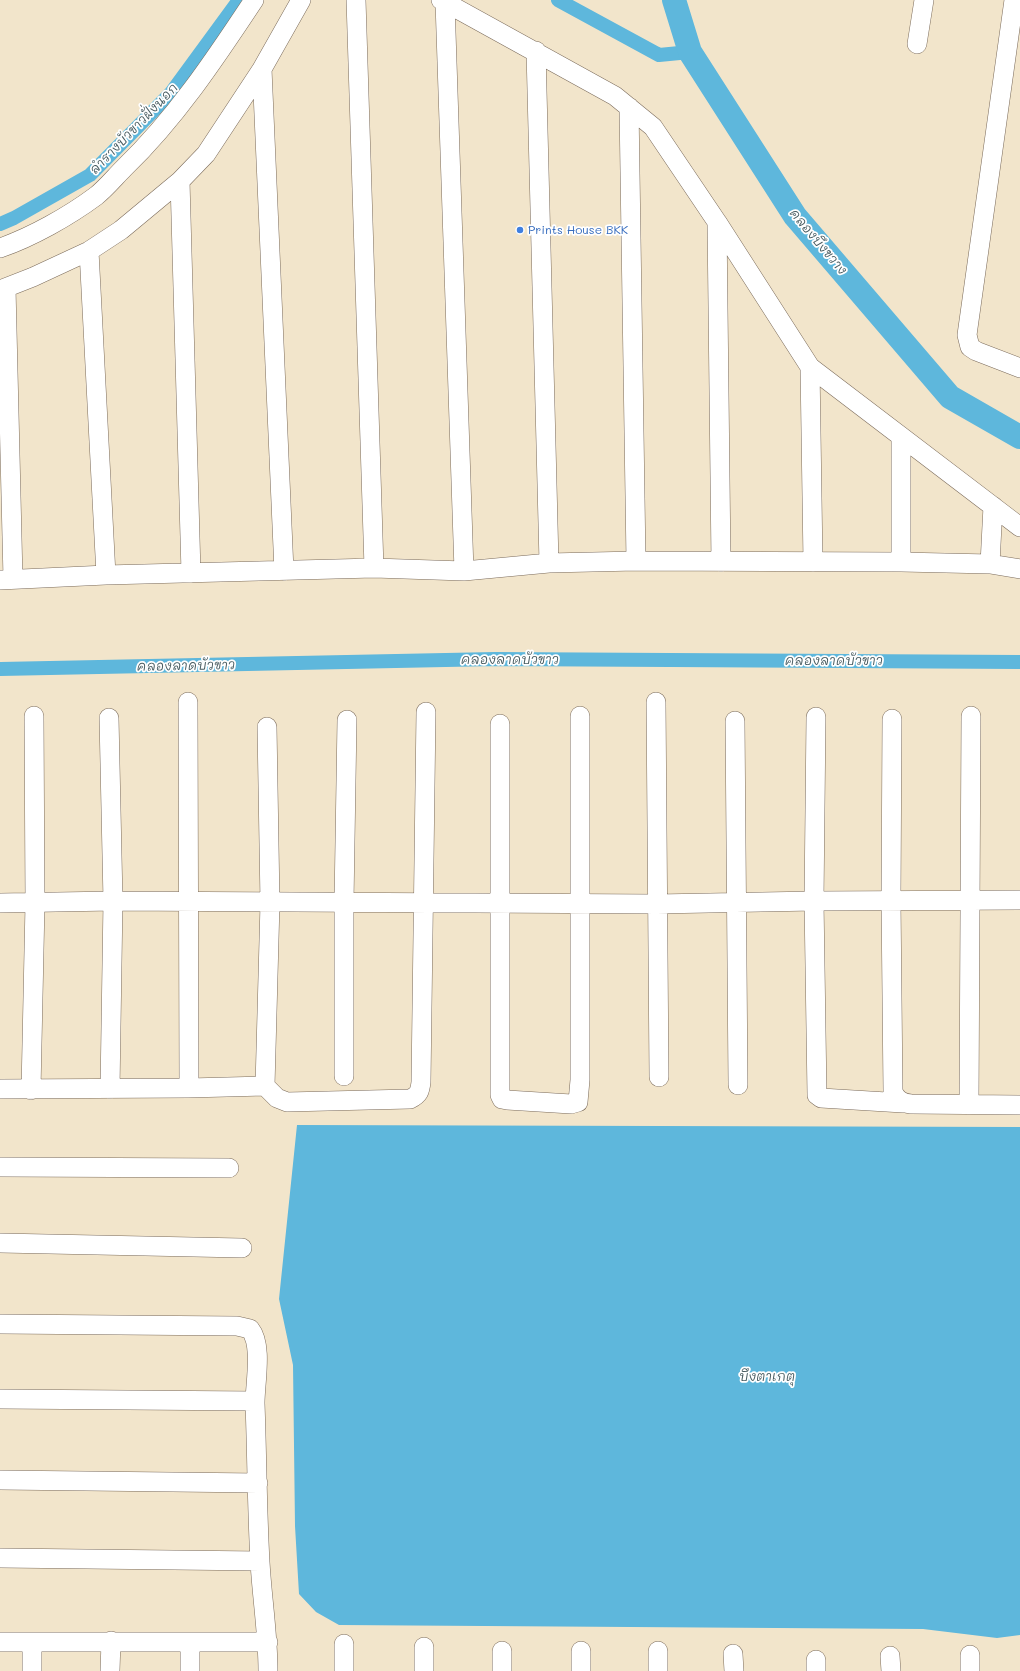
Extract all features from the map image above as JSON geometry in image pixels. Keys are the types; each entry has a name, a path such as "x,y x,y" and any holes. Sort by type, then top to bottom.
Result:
{"street":[{"path":"0,248 17,242 97,195 141,152 213,63 254,0"},
{"path":"301,0 262,69 206,154 180,181 121,230 89,251 3,289 6,579 374,568 464,571 549,563 636,561 901,562 990,564 1020,569"},
{"path":"356,0 374,568"},
{"path":"918,44 924,0"},
{"path":"1014,0 967,336 970,347 976,351 1020,368"},
{"path":"443,1 464,571"},
{"path":"443,1 615,96 653,127 717,222 810,367 1020,527"},
{"path":"536,51 549,563"},
{"path":"262,69 284,571"},
{"path":"629,106 636,561"},
{"path":"180,181 191,573"},
{"path":"717,222 721,562"},
{"path":"89,251 106,575"},
{"path":"810,367 812,562"},
{"path":"901,437 901,562"},
{"path":"990,564 993,506"},
{"path":"188,702 189,1088"},
{"path":"656,702 658,1077"},
{"path":"267,727 270,903 266,1086 277,1098 287,1102 410,1099 417,1096 420,1092 421,1082 422,902 426,712"},
{"path":"31,1090 35,904 34,716"},
{"path":"500,724 500,1094 502,1099 507,1100 571,1104 578,1102 580,1080 580,716"},
{"path":"816,716 814,901 817,1095 821,1098 903,1103 1020,1105"},
{"path":"969,1105 971,716"},
{"path":"109,718 113,901 110,1088"},
{"path":"892,719 891,901 893,1092 896,1098 903,1103"},
{"path":"344,1076 344,902 347,720"},
{"path":"735,721 738,1085"},
{"path":"0,903 35,904 113,901 188,901 270,903 422,902 657,904 814,901 1020,900"},
{"path":"0,1089 31,1090 266,1086"},
{"path":"0,1167 229,1168"},
{"path":"0,1243 242,1248"},
{"path":"0,1324 244,1326 250,1329 254,1334 257,1347 255,1401 260,1561 268,1642 268,1671"},
{"path":"0,1399 255,1401"},
{"path":"0,1480 258,1483"},
{"path":"0,1558 260,1561"},
{"path":"110,1671 111,1641"},
{"path":"0,1642 268,1642"},
{"path":"32,1642 32,1671"},
{"path":"190,1642 190,1671"},
{"path":"344,1644 344,1671"},
{"path":"424,1648 424,1671"},
{"path":"502,1651 502,1671"},
{"path":"581,1651 581,1671"},
{"path":"658,1651 658,1671"}],"water":[{"name":"บึงตาเกตุ","path":"297,1125 1020,1127 1020,1635 997,1638 923,1629 339,1625 316,1612 299,1594 295,1526 293,1365 279,1299"}],"waterway":[{"name":"ลำรางบัวขาวฝั่งนอก","path":"0,224 14,218 90,175 171,93 239,0"},
{"name":"ลำรางบัวขาวฝั่งนอก","path":"558,0 659,55 690,52"},
{"name":"คลองบึงขวาง","path":"674,0 690,52 795,216 950,397 1020,437"},
{"name":"คลองลาดบัวขาว","path":"0,669 495,659 1020,662"}],"place":[{"name":"Prints House BKK","path":"520,230"}]}
